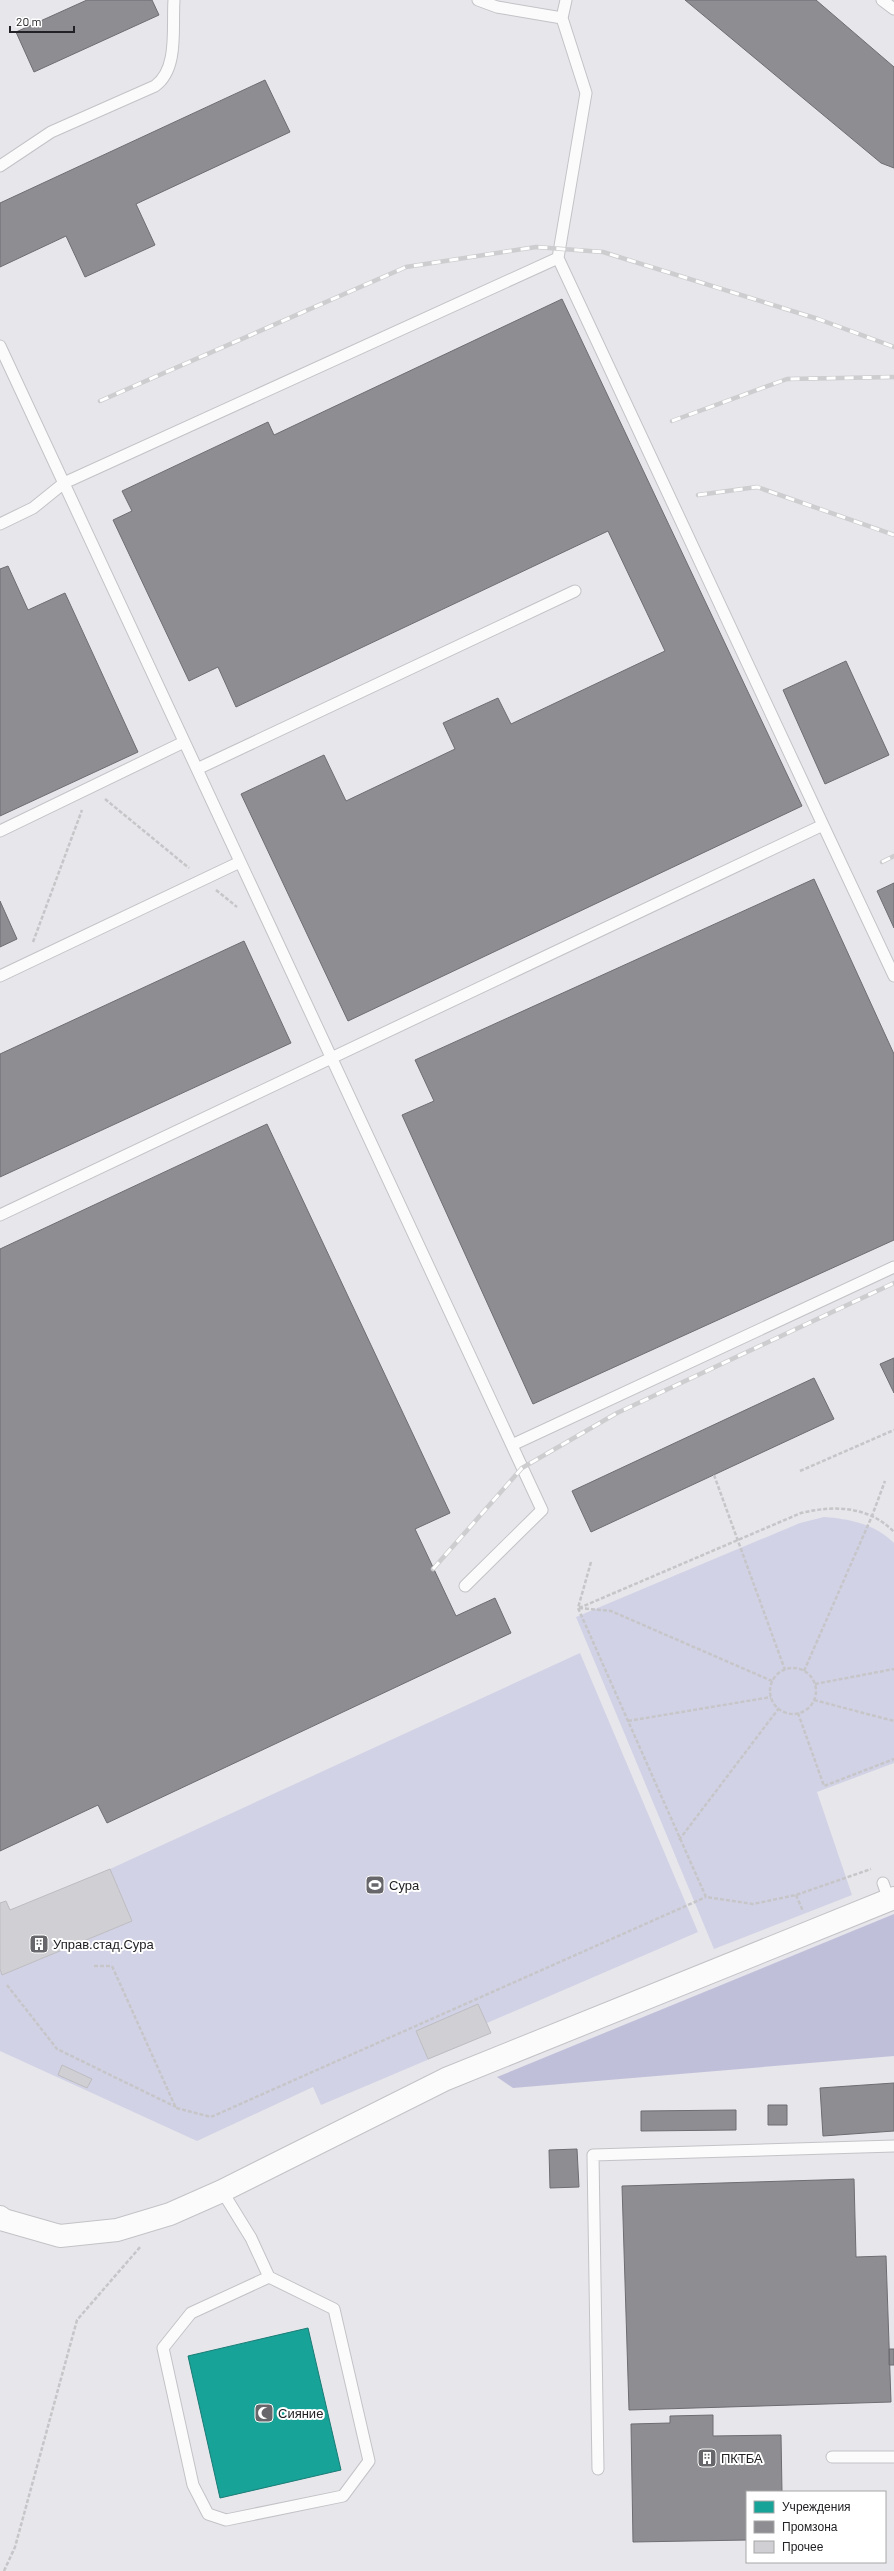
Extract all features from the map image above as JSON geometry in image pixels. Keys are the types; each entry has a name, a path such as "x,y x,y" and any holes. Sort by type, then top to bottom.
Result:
{"street":[{"path":"0,2217 4,2220 60,2236 116,2230 170,2214 222,2190 446,2079 889,1894"}],"lane":[{"path":"0,166 51,132 155,86 164,80 170,67 174,0"},
{"path":"478,0 497,7 562,18"},
{"path":"566,0 562,18 586,93 558,258 823,825 893,971"},
{"path":"882,0 894,9"},
{"path":"0,524 33,508 64,483 558,258"},
{"path":"0,346 542,1510 465,1586"},
{"path":"197,769 575,591"},
{"path":"0,831 184,742"},
{"path":"0,1215 823,825"},
{"path":"0,976 240,862"},
{"path":"512,1445 894,1267"},
{"path":"598,2469 593,2155 894,2146"},
{"path":"222,2190 251,2238 268,2277 334,2309 369,2461 343,2496 226,2520 208,2514 193,2486 163,2348 191,2313 268,2277"},
{"path":"832,2457 894,2457"}],"path":[{"path":"26,964 91,787 237,907"},
{"path":"800,1471 894,1430"},
{"path":"714,1475 785,1670"},
{"path":"804,1671 872,1516 885,1481"},
{"path":"578,1608 801,1513 824,1507 849,1509 872,1516 894,1532"},
{"path":"591,1562 578,1608 679,1840 706,1897"},
{"path":"578,1608 611,1611 772,1681"},
{"path":"791,1668 804,1671 815,1684 814,1700 810,1706 798,1713 785,1712 779,1708 771,1697 772,1681 785,1670 791,1668"},
{"path":"815,1684 894,1669"},
{"path":"628,1721 771,1697"},
{"path":"814,1700 894,1721"},
{"path":"679,1840 779,1708"},
{"path":"798,1713 824,1786 894,1759"},
{"path":"7,1986 57,2049 176,2108 211,2117 706,1897 753,1904 796,1895 872,1868"},
{"path":"94,1966 112,1966 176,2108"},
{"path":"4,2571 15,2547 77,2320 144,2243"}],"shaded area":[{"path":"824,1517 843,1519 862,1524 879,1531 894,1543 894,1763 817,1792 852,1895 714,1949 576,1617 800,1523"},
{"name":"Сура","path":"580,1653 698,1932 487,2023 491,2033 321,2105 313,2087 197,2141 0,2051 0,1903 6,1901 10,1910 110,1869"},
{"path":"894,1914 894,2056 513,2088 497,2077"}],"building: Учреждения":[{"name":"Сияние","path":"308,2328 341,2470 220,2498 188,2356"}],"building: Промзона":[{"path":"87,0 152,0 159,15 34,72 16,32"},
{"path":"685,0 816,0 894,67 894,168 881,163"},
{"path":"265,80 290,132 136,204 155,245 85,277 66,236 0,267 0,203"},
{"path":"562,299 802,806 348,1021 241,794 324,755 346,801 455,749 443,723 498,698 511,724 665,651 608,531 236,707 218,667 189,681 113,520 132,511 122,491 268,422 274,435"},
{"path":"8,566 28,610 65,593 138,752 0,816 0,569"},
{"path":"846,661 889,755 825,784 783,690"},
{"path":"814,879 894,1054 894,1240 533,1404 402,1115 434,1101 415,1060"},
{"path":"894,883 894,928 877,891"},
{"path":"0,901 17,939 0,947"},
{"path":"244,941 291,1043 0,1177 0,1054"},
{"path":"267,1124 450,1513 415,1529 456,1616 495,1598 511,1633 107,1823 98,1805 0,1851 0,1249"},
{"path":"894,1358 894,1393 880,1364"},
{"path":"814,1378 834,1419 591,1532 572,1491"},
{"path":"894,2083 894,2131 823,2136 820,2088"},
{"path":"768,2105 787,2105 787,2125 768,2125"},
{"path":"736,2110 736,2130 641,2131 641,2111"},
{"path":"577,2149 579,2187 550,2188 549,2150"},
{"path":"854,2179 856,2257 886,2256 891,2402 629,2410 622,2186"},
{"path":"889,2349 894,2349 894,2365 889,2365"},
{"name":"ПКТБА","path":"713,2415 713,2436 781,2435 782,2491 746,2491 746,2540 633,2542 631,2424 670,2423 670,2416"}],"building: Прочее":[{"name":"Управ.стад.Сура","path":"110,1869 132,1921 2,1975 0,1969 0,1903 6,1901 10,1910"},
{"path":"478,2004 491,2033 428,2059 416,2031"},
{"path":"62,2065 92,2079 87,2088 58,2075"}],"railway":[{"path":"100,401 406,267 536,247 603,252 818,319 894,347"},
{"path":"672,421 787,379 894,377"},
{"path":"698,495 757,487 894,535"},
{"path":"882,862 894,856"},
{"path":"433,1569 522,1468 617,1413 894,1283"}],"place":[{"name":"Сура","path":"375,1885"},
{"name":"Управ.стад.Сура","path":"39,1944"},
{"name":"Сияние","path":"264,2413"},
{"name":"ПКТБА","path":"707,2458"}]}
